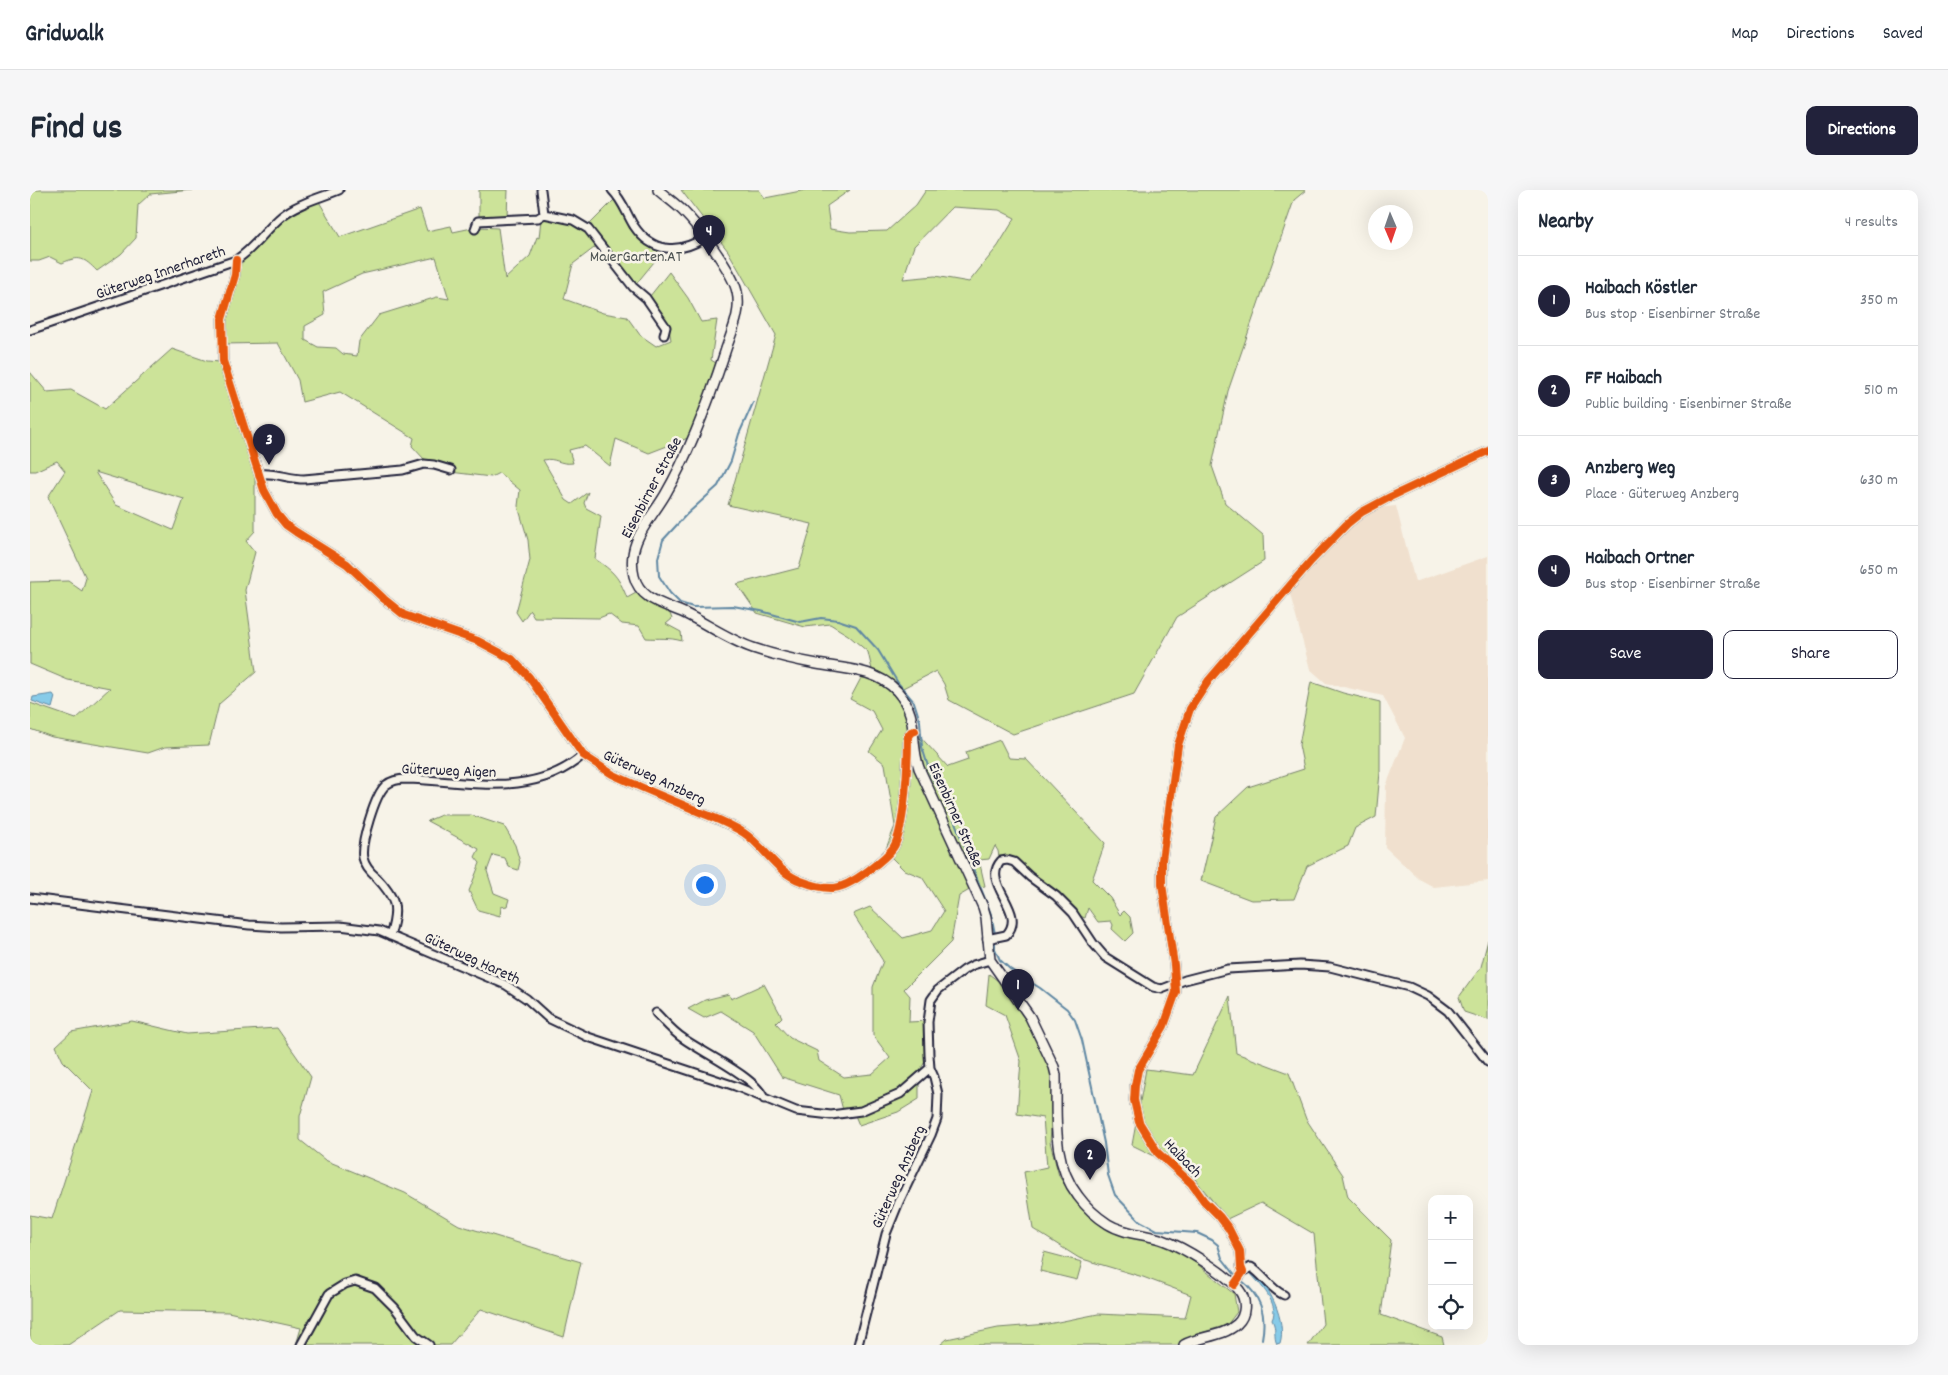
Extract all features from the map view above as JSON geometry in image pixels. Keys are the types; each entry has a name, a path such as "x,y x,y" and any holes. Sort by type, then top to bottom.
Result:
{"main road":[{"name":"Eisenbirner Straße","path":"658,190 682,210 704,238 735,285 738,310 703,416 666,494 634,545 632,564 635,581 642,592 654,601 696,618 743,644 800,660 873,675 890,685 900,696 909,711 915,731 914,751 919,768 983,907 992,939 990,960 1030,1018 1054,1067 1056,1075 1059,1157 1063,1171 1077,1195 1091,1211 1109,1225 1174,1244 1239,1278"},
{"path":"1184,1345 1227,1330 1240,1320 1244,1303 1239,1278"}],"street":[{"name":"Güterweg Innerhareth","path":"30,330 236,260 249,251 275,222 290,211 339,190"},
{"path":"541,190 544,214"},
{"path":"612,190 623,203 637,230 658,246 671,249 682,248 704,238"},
{"path":"475,229 478,221 534,219 544,214 573,220 588,229 633,287 646,298 666,328 664,335"},
{"name":"Güterweg Anzberg","path":"236,260 235,274 222,320 223,361 270,503 286,524 347,564 395,609 414,620 488,645 512,659 529,676 583,755 612,774 744,833 777,866 792,877 824,888 834,888 847,886 894,848 901,818 908,736 911,732 915,731"},
{"name":"Haibach","path":"1239,1278 1241,1267 1240,1251 1229,1229 1204,1201 1191,1182 1158,1153 1143,1129 1137,1115 1134,1100 1136,1077 1168,1017 1175,998 1176,983 1162,884 1162,860 1178,745 1186,720 1195,701 1209,680 1347,524 1381,502 1488,451"},
{"path":"260,474 304,479 398,471 424,464 452,470"},
{"name":"Güterweg Aigen","path":"390,936 395,917 394,898 369,871 362,854 375,806 385,786 392,781 407,779 524,784 552,776 583,755"},
{"path":"992,939 1006,935 1012,925 1012,914 996,876 996,868 999,863 1007,860 1014,862 1030,878 1065,903 1099,950 1113,962 1158,989 1235,969 1300,965 1330,967 1409,987 1428,996 1448,1011 1488,1062"},
{"name":"Güterweg Hareth","path":"30,898 249,925 355,927 390,936 506,985 527,999 548,1018 588,1037 711,1077 796,1112 822,1115 850,1114 900,1094 930,1068"},
{"name":"Güterweg Anzberg","path":"858,1345 886,1234 937,1119 938,1094 930,1068 928,1022 934,995 968,968 990,960"},
{"path":"656,1013 686,1041 750,1082 761,1092 764,1099"},
{"path":"1239,1278 1251,1267 1262,1276 1273,1290 1284,1295"},
{"path":"301,1345 328,1294 345,1284 355,1281 375,1288 395,1308 416,1336 429,1345"}],"shaded area":[{"path":"1396,506 1415,582 1488,556 1488,881 1434,887 1419,879 1385,847 1386,786 1405,738 1383,696 1326,683 1310,669 1288,587 1366,509"}],"green space":[{"path":"30,190 192,190 150,194 138,205 136,238 121,254 97,271 89,263 81,259 73,259 62,263 50,257 39,261 30,261"},
{"path":"479,190 508,190 507,216 479,217"},
{"path":"681,190 759,190 765,198 806,190 850,190 827,206 830,229 850,232 887,231 916,205 926,190 1306,190 1294,200 1228,391 1212,466 1225,503 1263,535 1264,561 1177,617 1134,694 1013,734 949,700 944,684 936,671 897,691 915,731 948,767 968,760 966,752 1000,740 1009,758 1026,759 1105,843 1092,880 1110,898 1120,915 1124,911 1130,917 1133,933 1125,941 1112,929 1111,921 1098,922 1088,908 1085,918 1075,914 1009,861 1000,863 995,846 989,859 979,860 985,886 973,888 959,896 951,942 904,989 910,996 909,1022 928,1021 927,1058 919,1072 919,1099 898,1112 859,1125 854,1113 844,1114 839,1095 782,1077 753,1031 721,1011 704,1018 688,1009 705,1000 729,994 731,999 764,984 782,1017 776,1023 790,1038 817,1051 819,1061 844,1077 872,1074 890,1058 873,1035 873,987 883,961 853,914 870,907 903,938 932,930 944,911 922,877 904,870 885,851 895,826 885,764 869,751 882,730 872,711 850,699 863,672 873,674 868,652 848,635 830,624 805,627 757,613 737,584 799,568 812,524 728,505 776,335 728,251","holes":["952,207 999,210 1015,218 998,246 969,282 935,276 903,279 914,246"]},
{"name":"MaierGarten.AT","path":"615,199 623,208 627,217 663,251 636,284 589,225"},
{"path":"318,200 340,237 420,209 427,231 451,226 453,232 472,228 473,232 477,232 479,227 498,228 505,279 530,256 537,237 539,238 541,219 564,219 577,223 586,229 598,245 573,264 564,299 603,313 627,317 640,335 656,346 671,340 668,324 650,296 669,272 688,298 701,322 717,320 711,360 716,363 688,438 649,453 616,439 610,466 585,446 569,450 573,463 564,463 551,459 543,460 566,500 572,504 588,492 584,503 586,508 601,516 595,559 615,575 627,598 636,593 669,611 672,619 666,624 681,632 682,641 646,638 639,626 622,624 609,614 599,618 534,617 530,610 522,621 516,612 530,560 528,540 518,506 520,490 499,473 491,477 450,472 424,459 412,446 414,438 340,392 302,402 298,380 278,343 224,344 225,319 240,265 246,256 286,216","holes":["436,257 449,299 437,297 379,315 359,341 357,356 343,354 336,348 318,347 305,340 305,326 325,315 323,292 362,274"]},
{"path":"172,349 207,361 221,362 255,465 255,531 246,541 255,552 245,590 256,672 219,704 209,745 165,747 148,753 52,737 30,729 30,703 76,719 110,688 68,680 30,664 30,582 68,581 82,591 86,578 48,497 65,471 57,461 35,471 30,471 30,372 47,392 71,390 105,409","holes":["95,472 184,499 173,530 116,505"]},
{"path":"1311,682 1343,693 1380,702 1380,772 1376,817 1355,828 1348,846 1307,866 1294,899 1251,900 1201,881 1216,817 1248,787 1304,769 1299,745"},
{"path":"441,815 471,815 504,826 515,845 520,862 518,870 509,867 505,858 493,855 487,871 494,893 509,899 507,906 501,907 500,916 478,910 469,891 480,863 475,857 479,849 427,821"},
{"path":"1488,940 1488,1020 1464,1012 1459,997 1481,967"},
{"path":"989,974 1006,987 1024,1013 1052,1068 1054,1091 1050,1142 1059,1176 1072,1196 1101,1226 1168,1245 1196,1263 1234,1294 1237,1312 1227,1325 1197,1334 1178,1345 940,1345 947,1339 998,1328 1048,1324 1098,1314 1185,1318 1191,1295 1143,1277 1079,1258 1033,1229 1024,1172 1047,1167 1043,1118 1017,1114 1021,1061 1005,1015 986,1005"},
{"path":"1230,996 1236,1053 1289,1073 1306,1119 1343,1175 1348,1197 1391,1240 1381,1315 1442,1337 1444,1345 1308,1345 1323,1324 1314,1234 1261,1203 1227,1219 1191,1174 1132,1145 1146,1069 1193,1075"},
{"path":"132,1021 187,1034 277,1028 311,1077 300,1116 300,1140 325,1160 405,1193 459,1225 581,1262 564,1337 481,1309 450,1345 296,1345 301,1328 228,1312 120,1310 68,1345 30,1345 30,1215 52,1219 93,1091 63,1061 56,1046 71,1032"},
{"path":"1044,1252 1082,1262 1077,1280 1040,1271"}],"water":[{"path":"53,694 55,697 52,708 32,701 33,697"},
{"path":"1251,1272 1264,1285 1275,1304 1281,1325 1280,1343 1277,1344 1275,1338 1272,1320 1274,1314 1271,1301"}],"waterway":[{"path":"753,403 739,434 731,461 718,486 686,515 663,540 658,558 659,576 670,593 680,603 693,607 733,606 761,611 800,622 821,618 838,620 856,626 878,650 898,683 914,702 920,721 922,747 931,776 947,802 991,914 995,934"},
{"path":"995,939 995,949 1000,960 1067,1009 1075,1020 1082,1040 1104,1143 1108,1175 1115,1195 1140,1221 1157,1230 1197,1233 1212,1240 1218,1245 1222,1258 1236,1276"},
{"path":"1240,1279 1253,1291 1263,1313 1262,1339"}],"cycle path":[{"path":"236,260 235,275 222,319 223,361 264,490 277,514 286,525 347,564 404,615 478,641 512,659 529,677 583,755 612,774 738,829 758,845 784,872 792,877 820,887 834,888 849,883 865,873 880,862 893,848 897,839 903,811 908,736 911,732 915,731"},
{"path":"1234,1285 1243,1272 1240,1251 1229,1229 1191,1183 1158,1153 1139,1122 1134,1100 1138,1070 1164,1026 1176,992 1162,884 1162,860 1178,745 1190,709 1209,680 1311,561 1347,524 1362,512 1390,497 1488,451"}],"place":[{"name":"Haibach Ortner","path":"709,256"},
{"name":"Anzberg Weg","path":"269,465"},
{"name":"Haibach Köstler","path":"1018,1010"},
{"name":"FF Haibach","path":"1090,1180"}]}
